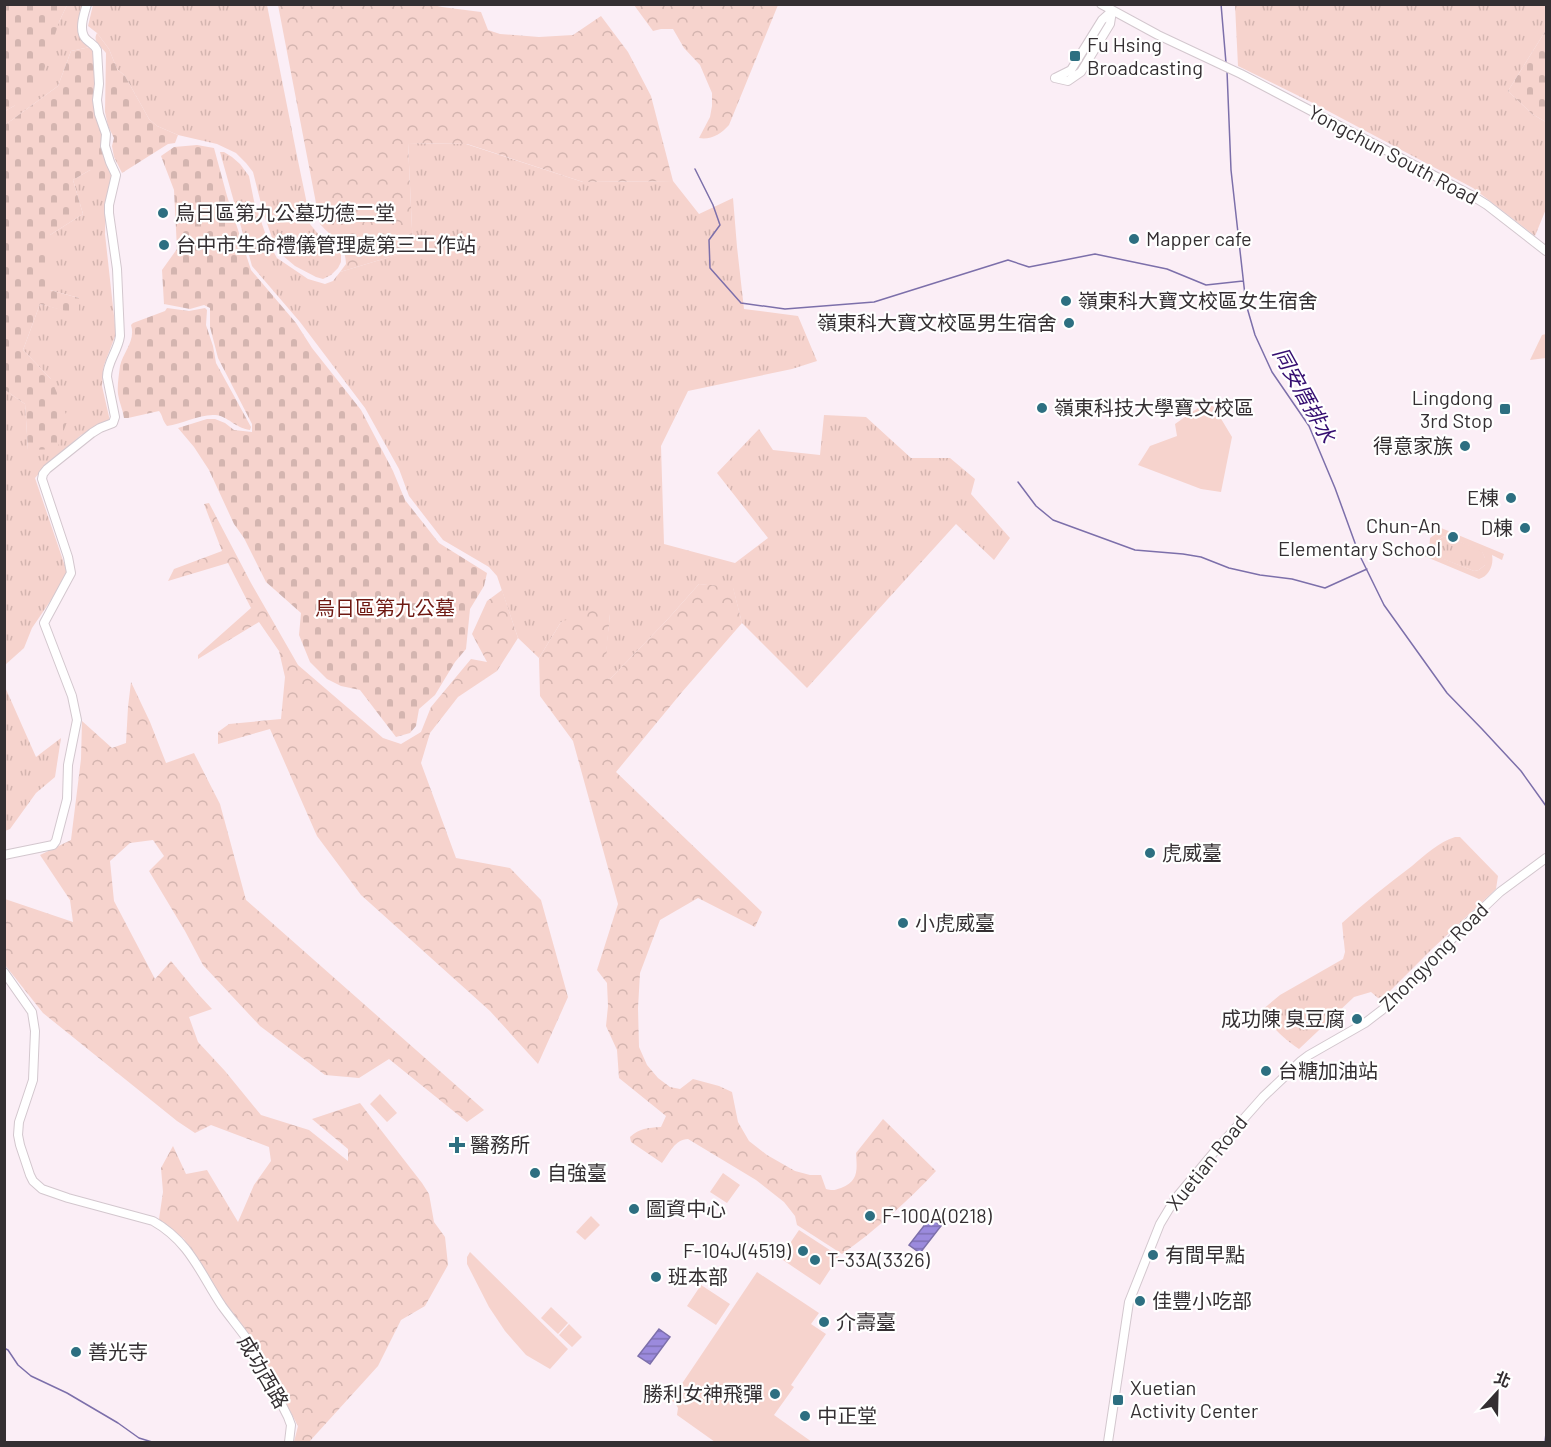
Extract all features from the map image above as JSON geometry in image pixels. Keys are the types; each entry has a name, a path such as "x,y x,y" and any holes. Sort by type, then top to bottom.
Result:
{"street":[{"path":"4,855 53,845 56,841 67,799 68,765 77,720 72,696 44,623 71,573 68,557 42,479 43,474 92,433 113,423 116,417 107,377 107,370 120,336 117,269 109,213 116,175 105,146 106,134 99,114 98,50 84,36 82,21 87,4"},
{"path":"1101,4 1112,11"},
{"path":"1112,11 1110,24 1081,72 1068,81 1055,78 1071,70 1102,20 1112,11"},
{"name":"Yongchun South Road","path":"1112,11 1233,70 1471,195 1546,251"},
{"name":"Zhongyong Road","path":"1263,1097 1309,1055 1365,1023 1382,1010 1500,892 1546,858"},
{"path":"4,972 33,1012 35,1031 33,1080 19,1122 20,1145 33,1181 42,1189 68,1198 153,1221 177,1237 199,1265 222,1306 248,1341 288,1416 291,1425 289,1443"},
{"name":"Xuetian Road","path":"1108,1443 1129,1302 1154,1236 1179,1193 1263,1097"}],"green space":[{"path":"5,4 67,5 59,22 42,76 14,106 5,111"},
{"path":"67,5 87,5 84,41 90,47 71,51 58,86 5,125 5,111 14,106"},
{"path":"93,5 267,5 310,224 323,240 341,254 341,262 331,275 323,279 316,277 295,266 282,255 274,243 264,215 253,172 236,153 217,144 178,135 157,126 149,119 125,76 117,69 109,49 97,33 88,26"},
{"path":"278,5 433,5 481,12 488,30 500,34 539,37 573,35 601,16 628,52 651,96 673,181 583,182 467,144 408,143 413,250 340,272 346,264 341,246 320,224"},
{"path":"634,5 778,5 729,125 719,134 699,138 710,117 712,106 712,93 700,65 684,48 673,29 653,31"},
{"path":"1235,5 1546,5 1546,30 1508,91 1532,114 1546,122 1546,209 1535,236 1473,188 1238,66"},
{"path":"1546,30 1546,122 1532,114 1508,91"},
{"path":"97,33 109,49 117,69 125,76 149,119 157,126 178,135 175,143 168,144 122,173 114,157 112,146 114,138 105,112 106,53 96,41"},
{"path":"90,47 97,55 98,116 112,177 99,187 90,170 73,180 83,214 50,235 50,290 79,298 79,315 40,304 23,350 51,379 68,419 57,449 28,450 25,404 5,390 5,125 58,86 71,51"},
{"path":"408,143 466,144 583,182 673,181 699,214 733,198 744,309 798,316 817,361 792,369 688,391 661,446 664,544 735,563 768,538 717,473 759,429 773,450 820,455 824,415 866,417 911,458 950,458 975,479 971,494 1010,538 994,560 956,524 807,688 742,623 733,588 699,584 610,679 603,678 610,614 561,622 539,658 518,638 497,576 489,567 443,540 409,496 399,469 365,408 300,322 252,266 220,152 232,157 249,176 254,201 269,244 277,258 308,279 325,284 333,281 340,272 413,250"},
{"name":"烏日區第九公墓","path":"197,145 214,148 251,270 296,323 312,348 361,410 393,471 405,500 439,543 487,573 484,586 470,609 466,649 455,662 435,695 419,709 416,726 410,733 396,737 360,690 341,686 327,679 310,662 299,635 301,613 266,582 244,538 234,524 209,470 178,428 207,419 215,419 234,430 252,432 252,424 218,358 210,327 210,308 204,305 190,309 164,304 162,270 177,249 174,190 161,156 174,147"},
{"path":"90,170 112,177 106,198 105,234 116,334 104,365 102,386 110,421 81,435 35,478 68,575 32,628 24,648 5,665 5,390 25,404 28,450 51,379 23,350 40,304 79,314 79,298 50,290 50,235 83,214 73,180"},
{"path":"167,308 189,311 205,308 207,310 206,325 216,363 251,427 250,430 215,415 167,426 159,411 124,418 118,384 120,366 131,341 131,325 165,311"},
{"path":"1546,334 1546,358 1530,360 1542,335"},
{"path":"1205,403 1214,407 1232,437 1221,492 1201,489 1138,465 1150,446 1177,436 1175,424"},
{"path":"209,503 298,665 383,738 401,744 421,732 431,707 471,659 487,662 472,634 487,601 502,590 518,638 497,671 458,697 430,733 421,763 456,858 510,868 541,900 568,997 538,1064 490,1011 361,895 317,836 270,729 218,744 218,732 229,724 281,719 285,677 279,651 259,622 198,659 198,655 251,608 228,563 168,581 174,569 222,551 204,504"},
{"path":"1429,523 1504,554 1502,560 1492,555 1490,570 1479,579 1417,553 1419,549 1429,553 1430,538 1437,533 1427,529","holes":["1446,536 1482,552 1485,565 1474,571 1439,557 1435,547 1439,539"]},
{"path":"1446,536 1482,551 1485,565 1474,571 1438,557 1435,550 1436,544 1439,539"},
{"path":"699,584 733,587 742,623 616,772 762,912 755,927 698,898 660,920 640,973 639,1047 647,1065 670,1087 680,1089 693,1079 732,1092 738,1122 749,1141 767,1155 795,1171 821,1175 826,1189 837,1189 851,1182 856,1174 856,1153 883,1119 936,1171 891,1215 842,1254 797,1225 795,1216 784,1202 756,1180 688,1139 679,1141 662,1163 631,1142 630,1137 641,1130 661,1127 666,1116 619,1078 617,1050 606,1026 607,983 597,970 618,904 573,741 540,696 539,658 561,622 600,607 610,614 604,677 610,679"},
{"path":"131,682 166,763 194,753 220,804 246,900 484,1110 467,1122 389,1059 359,1078 325,1075 260,1026 203,965 149,871 164,856 153,840 130,843 110,861 114,901 155,979 171,961 212,1009 189,1017 198,1042 261,1115 309,1130 348,1161 348,1149 312,1119 360,1103 429,1194 434,1222 445,1237 448,1265 425,1306 401,1320 378,1366 309,1442 294,1442 298,1426 249,1334 220,1301 184,1239 159,1219 163,1192 161,1168 173,1146 186,1174 207,1170 238,1222 254,1185 271,1161 269,1147 211,1125 195,1133 177,1121 43,1013 5,965 5,899 73,922 70,900 40,855 71,840 81,759 82,721 112,748 126,743"},
{"path":"5,687 36,757 61,738 55,777 36,793 10,829 5,831"},
{"path":"1455,837 1460,837 1498,876 1496,889 1385,996 1378,998 1371,992 1354,997 1299,1049 1288,1041 1273,1027 1262,1010 1280,995 1343,959 1345,952 1342,923 1432,849"},
{"path":"380,1094 397,1113 387,1122 370,1104"},
{"path":"723,1173 740,1185 727,1203 710,1192"},
{"path":"591,1216 600,1225 585,1240 576,1232"},
{"path":"799,1230 839,1256 820,1285 780,1258"},
{"path":"470,1252 568,1349 550,1369 526,1355 505,1331 489,1307 467,1264"},
{"path":"757,1272 819,1313 811,1324 826,1334 791,1385 794,1387 774,1415 812,1442 715,1442 677,1415 678,1408 671,1400"},
{"path":"701,1285 730,1304 716,1325 687,1306"},
{"path":"551,1307 568,1323 558,1334 541,1318"},
{"path":"569,1324 582,1337 572,1347 559,1335"}],"shaded area":[{"path":"930,1218 941,1226 920,1253 909,1245"},
{"path":"659,1329 670,1337 650,1364 638,1356"}],"waterway":[{"name":"同安厝排水","path":"1221,4 1226,63"},
{"name":"同安厝排水","path":"1227,71 1231,170 1246,304 1255,335 1272,372 1309,426 1359,554 1384,605 1447,693 1521,771 1546,806"},
{"path":"695,169 720,225 709,240 710,268 741,303 785,309 874,302 1008,260 1029,267 1095,254 1167,269 1206,285 1243,281"},
{"path":"1018,482 1036,506 1053,520 1135,550 1201,557 1229,568 1292,579 1325,588 1367,569"},
{"path":"4,1348 31,1376 67,1393 139,1438 152,1442"},
{"name":"同安厝排水","path":"1545,1442 1546,1433"}],"place":[{"name":"Fu Hsing Broadcasting","path":"1075,56"},
{"name":"烏日區第九公墓功德二堂","path":"163,213"},
{"name":"Mapper cafe","path":"1134,239"},
{"name":"台中市生命禮儀管理處第三工作站","path":"164,245"},
{"name":"嶺東科大寶文校區女生宿舍","path":"1066,301"},
{"name":"嶺東科大寶文校區男生宿舍","path":"1069,323"},
{"name":"嶺東科技大學寶文校區","path":"1042,408"},
{"name":"Lingdong 3rd Stop","path":"1505,409"},
{"name":"得意家族","path":"1465,446"},
{"name":"E棟","path":"1511,498"},
{"name":"D棟","path":"1525,528"},
{"name":"Chun-An Elementary School","path":"1453,537"},
{"name":"虎威臺","path":"1150,853"},
{"name":"小虎威臺","path":"903,923"},
{"name":"成功陳 臭豆腐","path":"1357,1019"},
{"name":"台糖加油站","path":"1266,1071"},
{"name":"醫務所","path":"457,1145"},
{"name":"自強臺","path":"535,1173"},
{"name":"圖資中心","path":"634,1209"},
{"name":"F-100A(0218)","path":"870,1216"},
{"name":"F-104J(4519)","path":"803,1251"},
{"name":"有間早點","path":"1153,1255"},
{"name":"T-33A(3326)","path":"815,1260"},
{"name":"班本部","path":"656,1277"},
{"name":"佳豐小吃部","path":"1140,1301"},
{"name":"介壽臺","path":"824,1322"},
{"name":"善光寺","path":"76,1352"},
{"name":"勝利女神飛彈","path":"775,1394"},
{"name":"Xuetian Activity Center","path":"1118,1400"},
{"name":"中正堂","path":"805,1416"}]}
